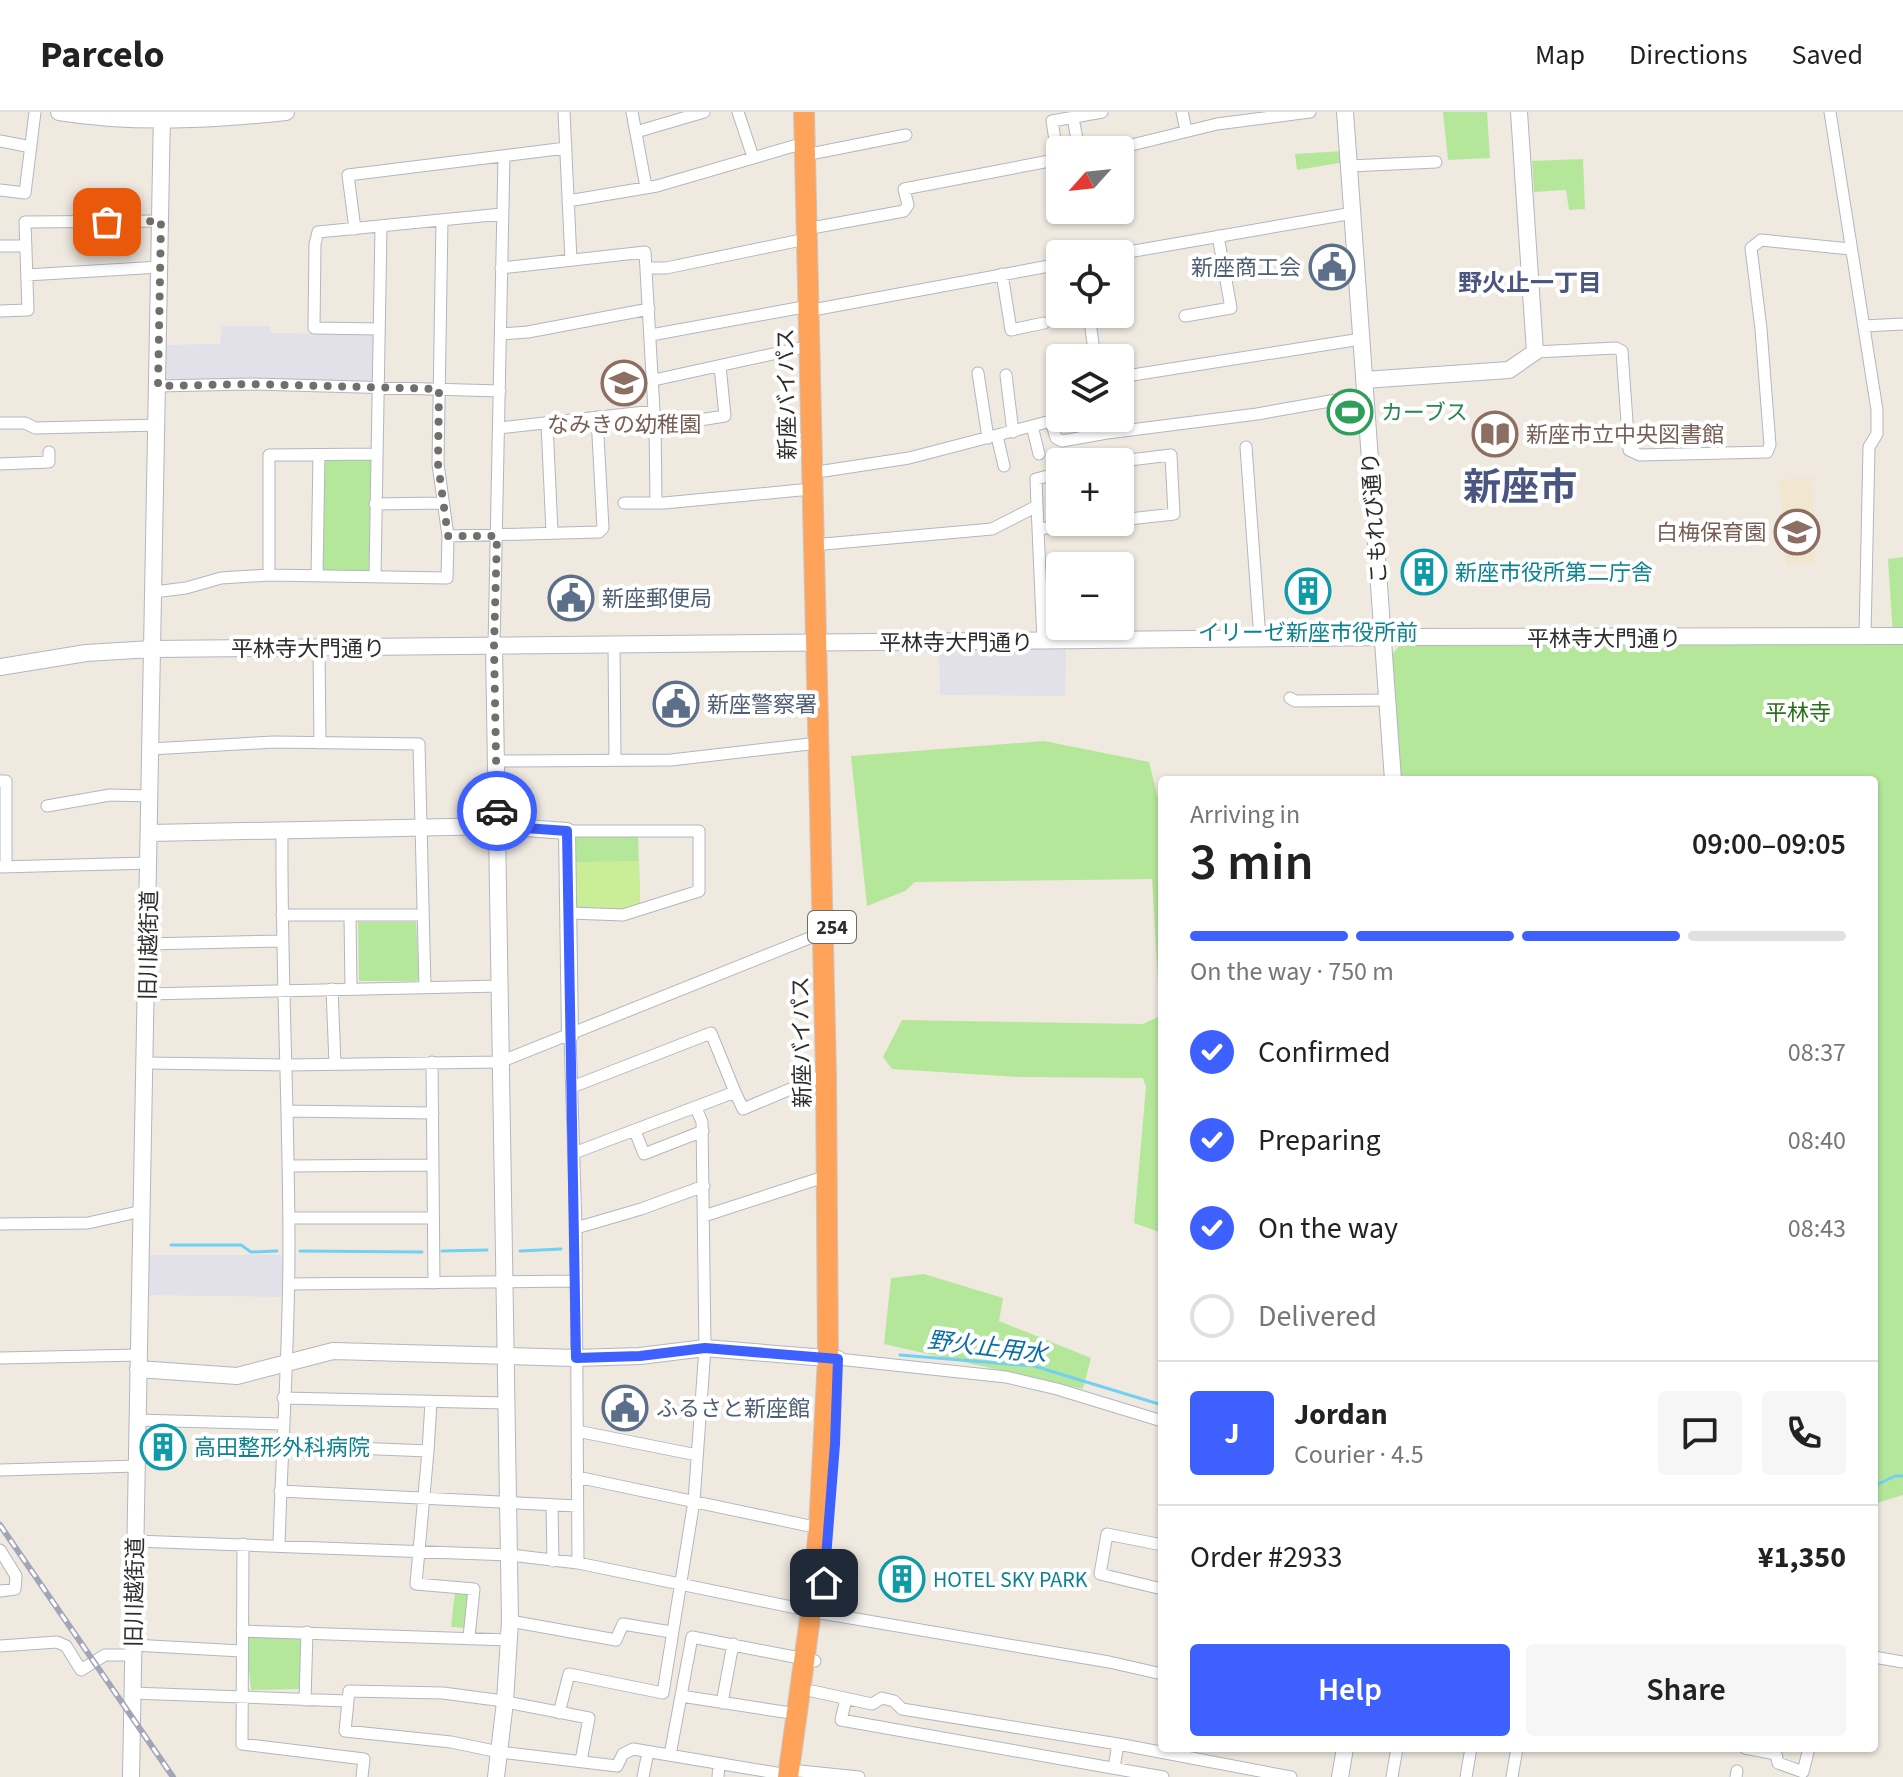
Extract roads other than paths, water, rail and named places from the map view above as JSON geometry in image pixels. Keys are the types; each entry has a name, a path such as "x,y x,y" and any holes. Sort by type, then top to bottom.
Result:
{"highway":[{"name":"新座バイパス","path":"804,112 810,148 813,308 824,471 818,743 833,1359 819,1528 816,1612"},
{"name":"新座バイパス","path":"810,148 815,112"},
{"name":"新座バイパス","path":"794,1775 797,1714 810,1660 833,1481 821,643 811,489 809,346 813,308"},
{"name":"新座バイパス","path":"794,1775 812,1691 810,1660"}],"street":[{"path":"0,190 25,193 35,112"},
{"path":"59,112 216,118 286,112"},
{"path":"564,112 571,260"},
{"path":"632,112 646,187"},
{"path":"636,132 704,112"},
{"path":"738,112 753,157"},
{"path":"1055,136 1052,121 1102,112"},
{"path":"1182,112 1186,130"},
{"path":"1134,144 1186,130 1310,112"},
{"name":"こもれび通り","path":"1345,112 1393,776"},
{"path":"1519,112 1535,352"},
{"path":"1830,112 1877,410 1877,434 1869,447 1865,636"},
{"name":"旧川越街道","path":"131,1777 162,116"},
{"path":"1073,118 1076,136"},
{"path":"568,201 657,186 753,157 906,135"},
{"path":"0,141 31,147"},
{"path":"355,229 348,175 566,148"},
{"path":"496,1777 510,1621 494,646 504,156"},
{"path":"646,268 666,268 904,211 908,205 904,189 1046,162"},
{"path":"1350,166 1436,162"},
{"path":"1134,251 1353,213"},
{"path":"379,329 314,328 315,244 318,232 502,214"},
{"path":"154,592 186,588 221,578 269,575 447,578 448,536 438,464 442,220"},
{"path":"0,311 28,310 25,222 161,221"},
{"path":"375,576 381,227"},
{"path":"1185,316 1231,308 1218,236"},
{"path":"824,471 909,458 1051,421 1056,438 1062,441 1257,414 1364,388 1509,370 1535,352 1616,348 1622,351 1629,450 1640,455 1767,452 1770,445 1761,329 1751,248 1761,240 1850,249"},
{"path":"0,246 26,246"},
{"path":"501,268 645,252 654,380 656,503"},
{"path":"651,335 1046,266"},
{"path":"27,275 160,267"},
{"path":"1002,274 1011,330 1044,323"},
{"path":"501,334 528,332 649,309"},
{"path":"1864,326 1903,324"},
{"path":"1091,329 1093,344"},
{"path":"1134,375 1361,339"},
{"path":"654,380 809,346"},
{"path":"655,427 725,416 720,366"},
{"path":"978,373 992,437 1004,466"},
{"path":"1006,375 1013,432"},
{"path":"158,386 250,384 500,391"},
{"path":"499,428 654,411"},
{"path":"448,536 599,532 603,528 597,417"},
{"path":"0,423 25,423 35,428 158,425"},
{"path":"547,423 552,532"},
{"path":"1032,426 1039,454"},
{"path":"1246,447 1260,639"},
{"path":"0,464 49,462 49,452"},
{"path":"269,575 269,455 376,454"},
{"path":"317,575 319,455"},
{"path":"1134,459 1171,455 1174,514 1134,518"},
{"path":"1043,641 1036,479 1046,476"},
{"path":"624,503 811,489"},
{"path":"375,504 443,503"},
{"path":"824,544 992,529 1037,506"},
{"path":"1038,529 1046,528"},
{"name":"平林寺大門通り","path":"0,667 58,656 152,649 1383,637 1903,636"},
{"path":"614,645 615,759"},
{"path":"319,648 320,743"},
{"path":"1290,698 1295,701 1387,700"},
{"path":"150,749 274,742 419,744 425,987"},
{"path":"497,761 671,760 818,743"},
{"path":"0,781 6,781 3,866 149,863"},
{"path":"47,806 110,795 150,796"},
{"path":"150,833 498,826 567,831 699,831 699,891 623,915 570,913"},
{"path":"279,1545 289,1284 287,1065 282,989 282,830"},
{"path":"567,831 576,1228 578,1563"},
{"path":"282,915 423,915"},
{"path":"350,916 351,988"},
{"path":"145,1063 500,1062 822,933"},
{"path":"147,944 282,941"},
{"path":"147,994 500,986"},
{"path":"332,989 335,1064"},
{"path":"572,1087 711,1033 743,1109 826,1074"},
{"path":"432,1062 434,1283"},
{"path":"574,1153 735,1092"},
{"path":"559,1713 569,1674 663,1693 694,1501 705,1348 703,1131 696,1108"},
{"path":"288,1111 433,1113"},
{"path":"635,1131 644,1154 703,1131"},
{"path":"288,1166 433,1165"},
{"path":"704,1216 827,1176"},
{"path":"576,1228 704,1186"},
{"path":"0,1224 88,1223 142,1211"},
{"path":"289,1218 433,1218"},
{"path":"289,1284 575,1281"},
{"path":"0,1358 138,1362 237,1376 333,1351 576,1358 640,1356 705,1348 1006,1377 1158,1420"},
{"path":"283,1398 507,1403"},
{"path":"431,1402 416,1584 474,1589 469,1637"},
{"path":"137,1420 282,1424"},
{"path":"577,1431 697,1455"},
{"path":"281,1445 428,1451"},
{"path":"0,1470 137,1466"},
{"path":"577,1477 819,1528"},
{"path":"280,1491 577,1506"},
{"path":"552,1505 553,1561"},
{"path":"1158,1544 1107,1534 1100,1574 1158,1588"},
{"path":"135,1541 510,1555 578,1563 816,1612 1158,1673"},
{"path":"243,1544 242,1744 364,1759 362,1777"},
{"path":"0,1550 16,1576 15,1589 0,1591"},
{"path":"510,1621 616,1640 623,1624 671,1632"},
{"path":"242,1631 509,1640"},
{"path":"305,1700 307,1632"},
{"path":"670,1755 692,1637 810,1660"},
{"path":"0,1646 57,1642 66,1646 81,1670 105,1655 133,1650 241,1651"},
{"path":"722,1703 733,1644"},
{"path":"1878,1658 1903,1662"},
{"path":"581,1761 589,1718 443,1693 349,1691 345,1731 451,1742 499,1752 617,1766 623,1754 633,1749 670,1755 718,1771 859,1777"},
{"path":"812,1691 872,1704 882,1698 894,1701 902,1709 1158,1752"},
{"path":"132,1693 347,1701"},
{"path":"681,1696 797,1714"},
{"path":"846,1699 841,1720 1163,1777"},
{"path":"1114,1768 1118,1744"},
{"path":"643,1777 648,1752"},
{"path":"1160,1752 1291,1777"},
{"path":"1340,1777 1344,1752"},
{"path":"1392,1777 1396,1752"},
{"path":"1466,1777 1470,1752"},
{"path":"1512,1777 1516,1752"},
{"path":"1766,1752 1776,1754 1778,1763 1803,1772 1808,1752"}],"waterway":[{"path":"171,1245 241,1245 251,1252 277,1251"},
{"path":"520,1251 561,1249"},
{"path":"442,1251 487,1250"},
{"path":"300,1251 422,1252"},
{"name":"野火止用水","path":"900,1355 1034,1366 1158,1404"},
{"name":"野火止用水","path":"1878,1484 1895,1476 1903,1476"}],"railway":[{"path":"0,1525 173,1777"}],"place":[{"name":"新座商工会","path":"1332,267"},
{"name":"なみきの幼稚園","path":"624,383"},
{"name":"カーブス","path":"1350,412"},
{"name":"新座市立中央図書館","path":"1495,434"},
{"name":"白梅保育園","path":"1797,532"},
{"name":"新座市役所第二庁舎","path":"1424,572"},
{"name":"イリーゼ新座市役所前","path":"1308,591"},
{"name":"新座郵便局","path":"571,598"},
{"name":"新座警察署","path":"676,704"},
{"name":"ふるさと新座館","path":"625,1408"},
{"name":"高田整形外科病院","path":"163,1447"},
{"name":"HOTEL SKY PARK","path":"902,1579"}],"district":[{"name":"野火止一丁目","path":"1530,283"},
{"name":"新座市","path":"1520,487"}],"park label":[{"name":"平林寺","path":"1798,712"}]}
